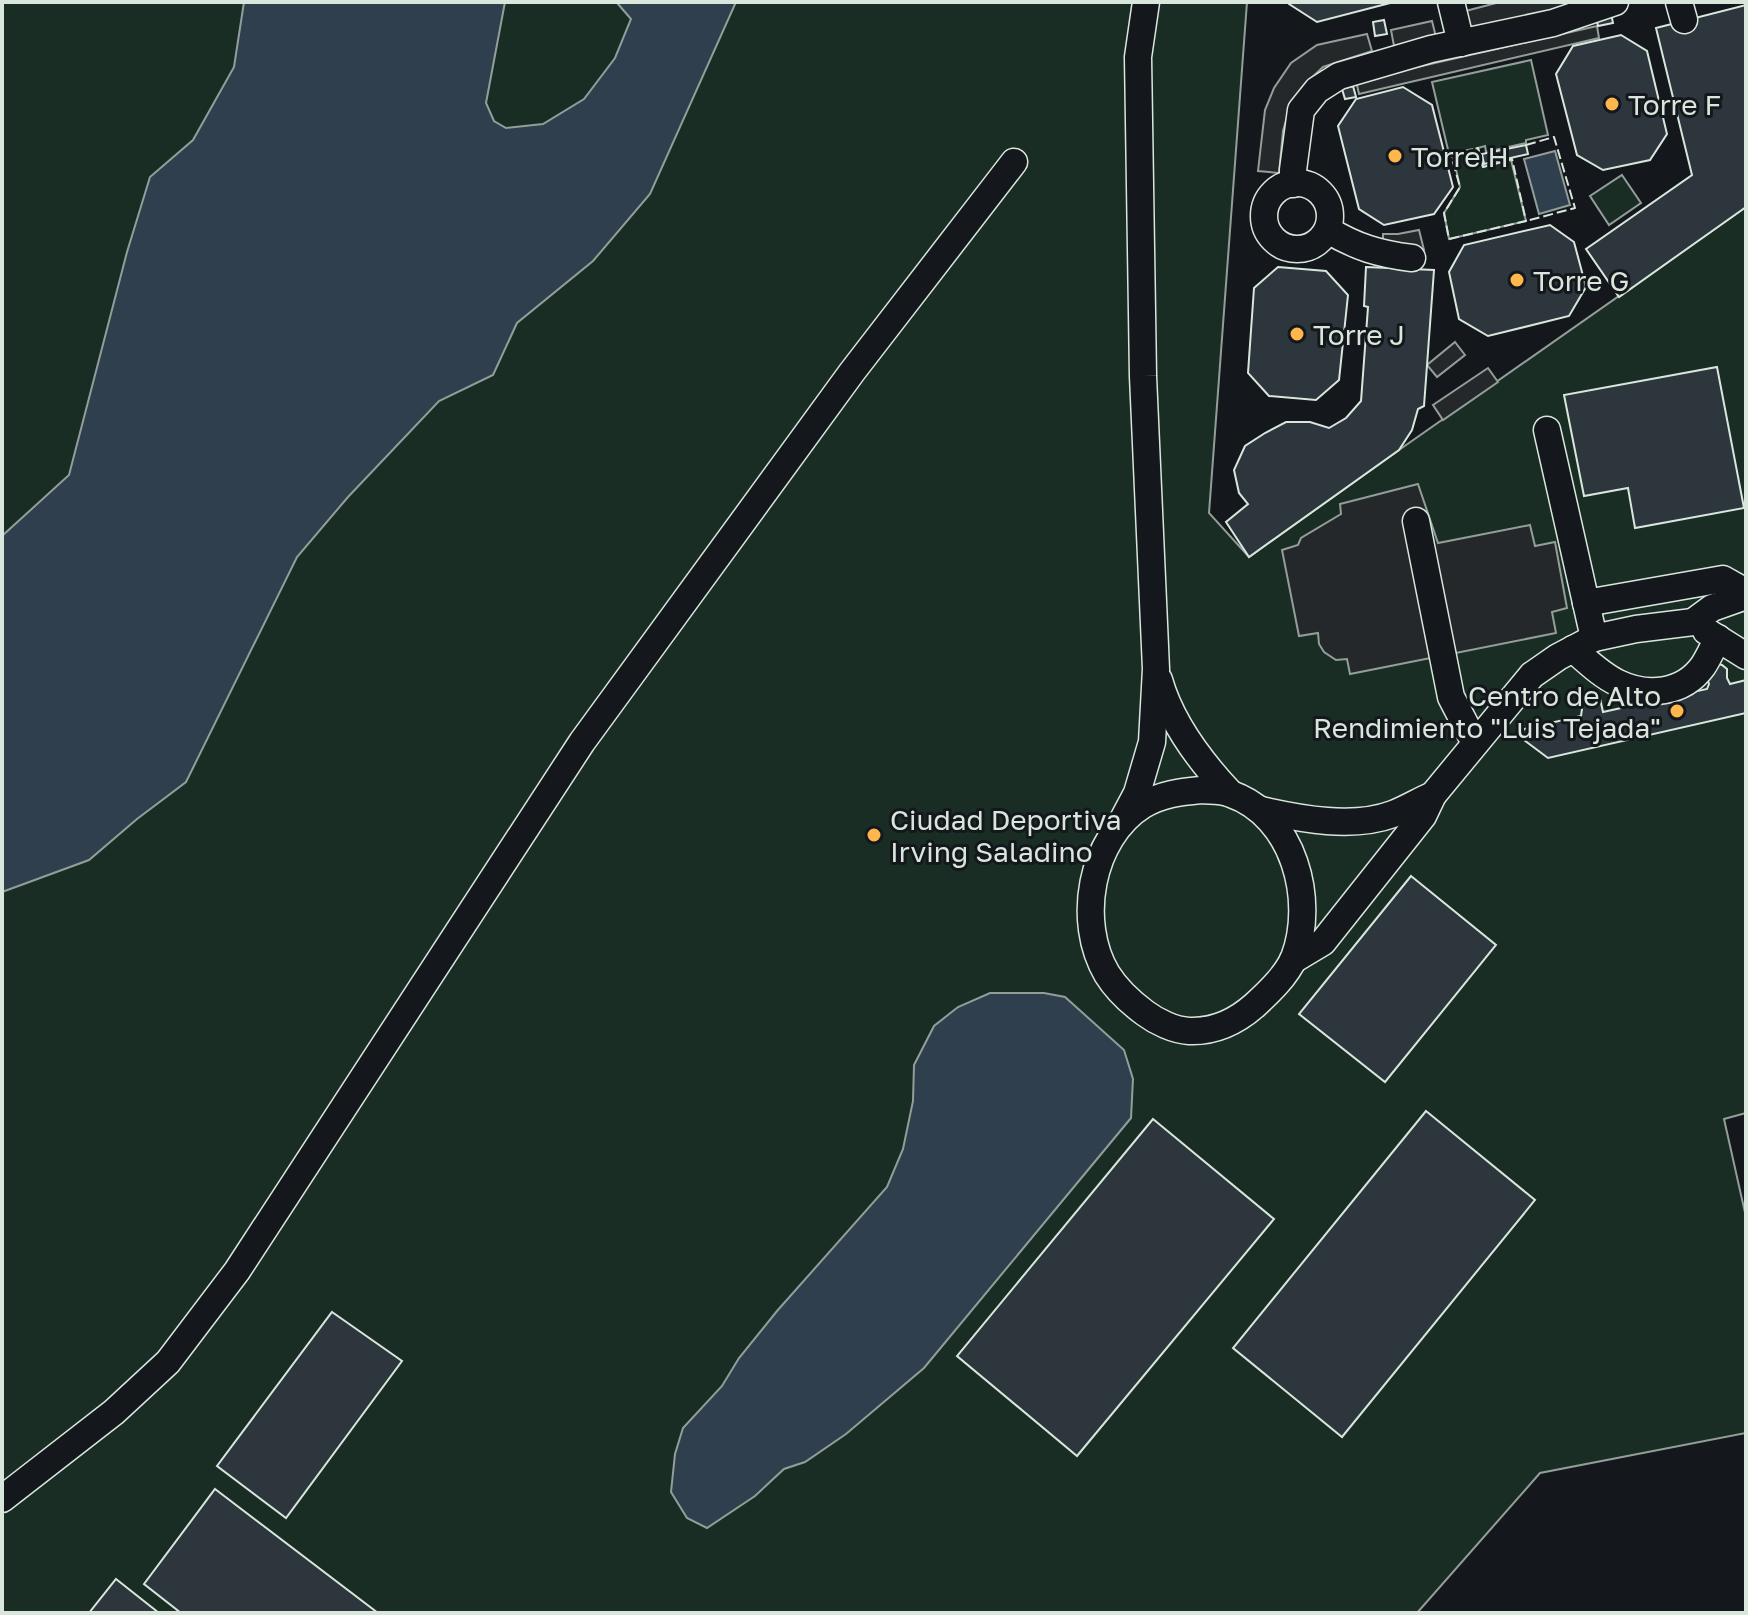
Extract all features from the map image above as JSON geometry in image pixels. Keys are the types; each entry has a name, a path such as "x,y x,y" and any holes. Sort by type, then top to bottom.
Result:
{"street":[{"path":"1146,2 1138,73 1143,376 1156,669 1152,742 1137,793 1105,849 1095,876 1091,906 1092,930 1107,973 1128,1001 1157,1022 1187,1031 1213,1029 1245,1013 1273,988 1293,960 1301,930 1301,891 1295,861 1281,832 1261,810"},
{"path":"1451,2 1461,43"},
{"path":"1293,184 1301,110 1317,90 1339,76 1400,57 1553,23 1615,2"},
{"path":"2,1499 114,1412 168,1362 229,1282 582,742 824,409 1014,162"},
{"path":"1293,184 1307,185 1319,192 1327,203 1330,216 1328,230 1313,246 1291,250 1271,239 1265,226 1264,211 1269,198 1280,188 1293,184"},
{"path":"1328,230 1348,242 1394,260"},
{"path":"1547,430 1586,603 1583,644 1615,682 1634,690 1667,691 1687,682 1702,667 1718,638"},
{"path":"1416,521 1451,697 1475,743"},
{"path":"1586,603 1723,579 1746,594"},
{"path":"1293,960 1323,942 1423,816 1433,795 1532,675 1583,644 1636,629 1693,622 1712,608 1746,594"},
{"path":"1693,622 1746,656"},
{"path":"1156,669 1163,695 1201,762 1230,793 1261,810 1314,820 1370,819 1391,815 1433,795"},
{"path":"1120,825 1142,806 1167,794 1201,790 1230,793"}],"green space":[{"name":"Ciudad Deportiva Irving Saladino","path":"2,2 1247,2 1209,513 1249,557 1746,207 1746,1113 1724,1119 1746,1217 1746,1433 1540,1473 1417,1613 2,1613"},
{"path":"1531,60 1548,135 1486,152 1485,146 1478,148 1483,167 1511,160 1526,221 1449,239 1444,213 1460,187 1453,156 1473,149 1449,154 1432,82"},
{"path":"1622,175 1641,203 1609,225 1590,196"}],"shaded area":[{"path":"1500,2 1585,2 1464,35 1458,13"},
{"path":"1432,21 1436,37 1394,46 1391,30"},
{"path":"1597,26 1599,38 1359,94 1356,81"},
{"path":"1367,34 1372,51 1323,67 1303,86 1290,107 1283,131 1279,173 1258,171 1265,110 1274,88 1291,63 1317,45"},
{"path":"1419,230 1424,250 1397,253 1383,248 1383,234"},
{"path":"1455,342 1465,355 1437,377 1427,365"},
{"path":"1488,368 1498,382 1443,420 1433,405"},
{"path":"1418,484 1438,543 1530,525 1535,546 1555,542 1567,608 1552,612 1556,633 1350,674 1347,659 1336,660 1324,652 1318,633 1299,636 1282,550 1298,545 1301,538 1341,514 1340,504"}],"water":[{"path":"244,2 505,2 486,103 494,121 506,128 543,124 584,99 615,58 631,19 619,2 736,2 650,194 593,261 517,323 493,375 439,401 348,497 297,557 186,782 89,860 2,892 2,536 69,475 127,252 150,177 193,140 234,67"},
{"path":"1555,151 1570,205 1539,214 1524,159"},
{"path":"990,993 1044,993 1065,997 1124,1050 1133,1079 1131,1118 924,1368 846,1434 805,1462 784,1469 755,1496 707,1528 687,1518 671,1492 675,1454 683,1428 722,1386 739,1358 777,1311 887,1187 903,1149 913,1101 914,1065 934,1026 958,1007"}],"building":[{"path":"1289,2 1394,2 1317,22"},
{"path":"1746,5 1746,207 1619,297 1586,249 1692,175 1656,28"},
{"path":"1610,9 1613,23 1598,26 1595,13"},
{"path":"1384,20 1387,34 1375,36 1373,22"},
{"name":"Torre F","path":"1621,35 1647,51 1667,134 1650,160 1603,170 1577,155 1556,74 1573,46"},
{"path":"1353,86 1356,97 1345,99 1342,89"},
{"name":"Torre H","path":"1403,87 1432,105 1453,187 1434,214 1384,225 1359,209 1338,126 1356,99"},
{"path":"1526,145 1528,154 1484,164 1482,154"},
{"name":"Torre G","path":"1550,225 1574,242 1586,287 1569,316 1488,336 1459,319 1449,272 1464,245"},
{"name":"Torre J","path":"1278,267 1326,271 1348,295 1339,380 1316,400 1269,396 1248,373 1254,288"},
{"path":"1366,267 1434,270 1424,406 1418,409 1412,430 1399,450 1249,557 1226,522 1248,504 1239,493 1234,470 1245,446 1265,433 1286,422 1310,422 1329,428 1346,418 1361,401 1368,307 1364,306"},
{"path":"1717,367 1744,508 1635,528 1628,488 1584,496 1564,395"},
{"name":"Centro de Alto Rendimiento \"Luis Tejada\"","path":"1715,663 1727,669 1730,684 1746,680 1746,713 1548,758 1521,735 1524,729 1581,716 1579,702 1586,691 1599,694 1603,712 1707,689 1706,675"},
{"path":"1411,876 1496,945 1385,1082 1299,1014"},
{"path":"1426,1111 1535,1200 1342,1437 1233,1348"},
{"path":"1153,1119 1274,1219 1077,1456 957,1356"},
{"path":"332,1312 402,1361 286,1518 217,1466"},
{"path":"215,1489 378,1613 181,1613 144,1584"},
{"path":"116,1579 159,1613 89,1613"}],"fence":[{"path":"1526,145 1554,137 1575,208 1526,221"},
{"path":"1478,148 1483,167 1512,159 1526,221 1449,239 1444,213 1460,187 1451,155 1478,148"}],"place":[{"name":"Torre F","path":"1612,104"},
{"name":"Torre H","path":"1395,156"},
{"name":"Torre G","path":"1517,280"},
{"name":"Torre J","path":"1297,334"},
{"name":"Centro de Alto Rendimiento \"Luis Tejada\"","path":"1677,711"},
{"name":"Ciudad Deportiva Irving Saladino","path":"874,835"}]}
